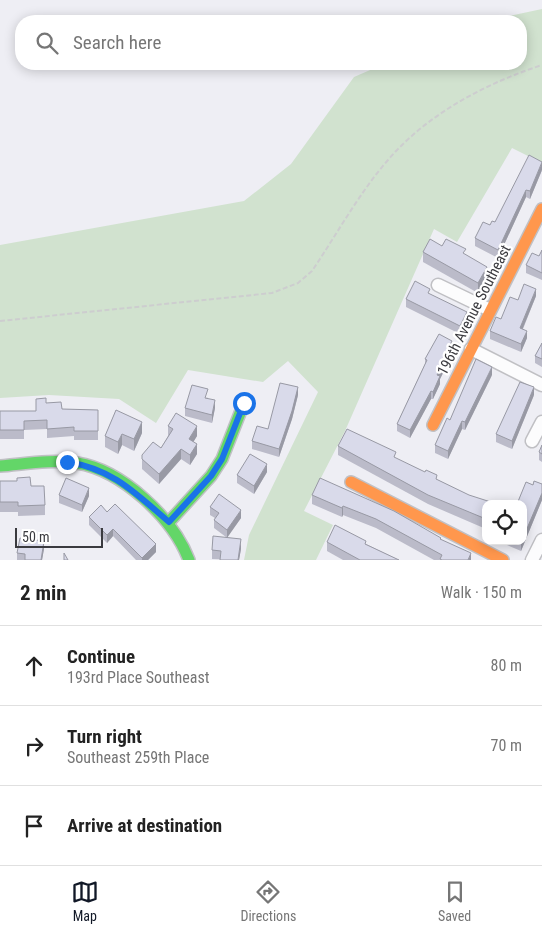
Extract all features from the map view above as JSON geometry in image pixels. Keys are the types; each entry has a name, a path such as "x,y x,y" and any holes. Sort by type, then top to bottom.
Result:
{"street":[{"name":"196th Avenue Southeast","path":"433,425 542,208"},
{"path":"438,285 490,310"},
{"path":"471,349 542,385"},
{"path":"169,522 211,476 222,459 244,403"},
{"path":"532,441 542,422"},
{"path":"0,466 67,462 88,465 122,482 169,522 186,548 189,560"},
{"path":"351,482 495,558"},
{"path":"532,560 542,540"}],"path":[{"path":"527,70 542,65"},
{"path":"0,321 101,309 238,298 272,293 298,283 312,271 376,176 398,149 432,120 469,96 513,74 526,70"}],"green space":[{"path":"542,9 542,163 512,148 457,242 434,229 345,431 304,511 333,525 316,560 244,560 249,535 318,392 288,361 263,382 188,370 156,423 119,399 49,395 0,398 0,245 244,201 291,164 354,77 370,70 527,70 527,15 514,15"}],"building":[{"path":"529,155 542,162 530,191 526,190 498,250 475,238 483,222 490,225 492,221 495,222"},
{"path":"430,239 442,246 446,239 466,249 463,253 487,267 478,283 423,252"},
{"path":"542,250 542,273 526,265 532,253 539,256"},
{"path":"415,281 430,289 428,293 467,312 460,326 406,299"},
{"path":"524,284 536,289 520,328 527,331 521,344 490,331 496,317 501,319 510,297 518,300"},
{"path":"439,334 452,341 446,352 449,354 437,375 440,376 433,392 431,391 410,430 397,424 427,360 425,359"},
{"path":"542,343 542,359 535,356"},
{"path":"476,359 492,367 465,422 462,421 448,451 435,445 447,418 450,420"},
{"path":"520,382 534,387 512,441 496,434"},
{"path":"280,383 298,387 279,449 252,441 257,426 268,429"},
{"path":"192,385 208,389 205,398 215,400 212,415 185,408"},
{"path":"46,398 46,403 61,402 62,409 98,410 98,431 74,431 74,427 47,429 47,420 24,421 24,430 0,430 0,411 36,411 36,399"},
{"path":"116,410 142,422 134,439 122,434 118,442 105,436"},
{"path":"176,413 197,426 189,439 197,444 190,455 181,449 159,474 142,459 142,455 153,442 161,448 173,429 168,426"},
{"path":"347,429 396,452 394,457 425,472 426,470 437,475 436,479 469,495 485,500 482,500 482,517 428,495 338,446"},
{"path":"250,454 267,464 254,486 237,475"},
{"path":"30,477 31,486 44,486 45,505 18,506 18,502 0,502 0,481 17,481 17,478"},
{"path":"66,478 89,488 82,505 59,495"},
{"path":"320,478 394,511 440,539 471,553 468,560 442,560 440,559 442,555 376,519 343,506 342,508 312,495"},
{"path":"534,481 542,484 542,493 527,529 527,500 519,500 526,482 533,485"},
{"path":"219,494 241,510 227,530 214,520 219,513 210,507"},
{"path":"115,504 156,544 142,558 113,529 107,535 89,517 101,505 107,512"},
{"path":"335,525 366,541 365,544 399,560 360,560 327,542"},
{"path":"213,536 241,539 238,560 220,560 221,551 212,550"},
{"path":"20,538 44,541 41,560 25,560 25,554 17,553"}],"traffic: fast":[{"path":"169,522 211,476 222,459 244,403"},
{"path":"0,466 38,462 67,462 94,467 111,475 144,498 158,513 171,528 189,560"}],"traffic: slow":[{"path":"433,425 542,209"},
{"path":"351,482 503,560"}],"route":[{"path":"67,462 88,465 122,482 169,522 211,476 222,459 244,403"}]}
